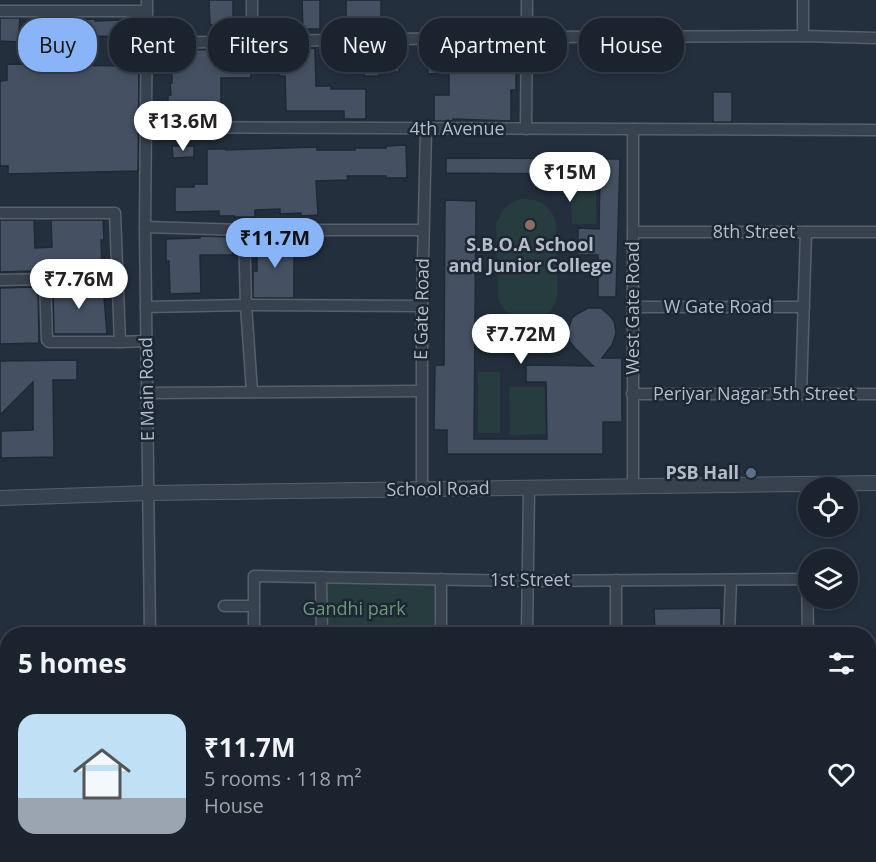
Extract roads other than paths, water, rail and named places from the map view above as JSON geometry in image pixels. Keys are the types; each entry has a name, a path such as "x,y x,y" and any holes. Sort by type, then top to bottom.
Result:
{"street":[{"path":"252,0 252,18"},
{"path":"527,0 527,18"},
{"path":"803,0 803,36"},
{"path":"0,10 30,5 147,5"},
{"path":"567,37 876,38"},
{"path":"309,41 419,39"},
{"name":"E Main Road","path":"147,72 145,227 150,627"},
{"path":"526,129 527,72"},
{"name":"4th Avenue","path":"146,127 876,130"},
{"name":"E Gate Road","path":"422,489 421,391 426,129"},
{"name":"West Gate Road","path":"633,129 633,486"},
{"path":"0,213 115,213 120,342"},
{"path":"145,227 423,231"},
{"path":"243,230 252,392"},
{"name":"8th Street","path":"633,232 876,232"},
{"path":"801,394 806,232"},
{"path":"0,280 118,276"},
{"path":"45,279 47,340 49,342 146,341"},
{"path":"146,307 422,306"},
{"name":"W Gate Road","path":"633,307 804,307"},
{"path":"147,393 421,391"},
{"name":"Periyar Nagar 5th Street","path":"632,394 876,394"},
{"name":"School Road","path":"0,498 149,493 876,483"},
{"path":"527,627 529,488"},
{"name":"1st Street","path":"254,606 254,576 527,581 807,579 808,627"},
{"path":"321,577 322,627"},
{"path":"441,579 441,627"},
{"path":"729,627 731,579"},
{"path":"616,580 616,627"},
{"path":"224,606 254,606 254,627"}],"place":[{"name":"S.B.O.A School and Junior College","path":"530,225"},
{"name":"PSB Hall","path":"751,473"}],"park label":[{"name":"Gandhi park","path":"354,609"}]}
